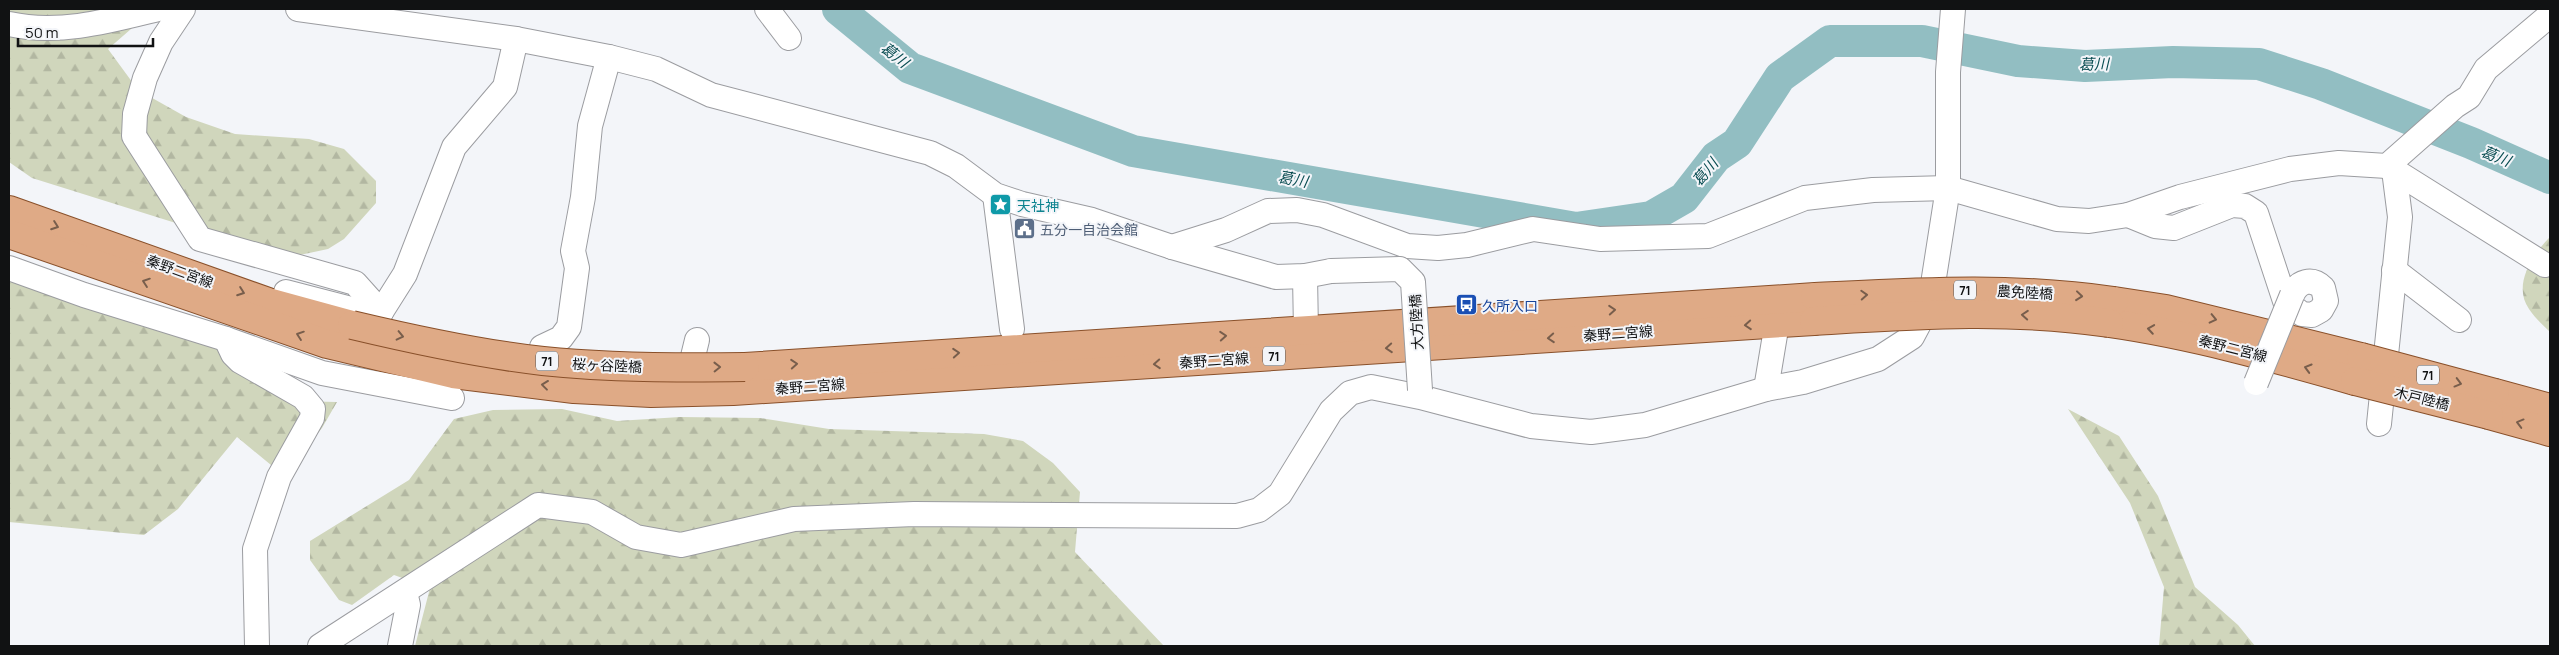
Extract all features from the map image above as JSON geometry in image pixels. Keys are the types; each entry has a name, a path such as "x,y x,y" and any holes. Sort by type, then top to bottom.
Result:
{"main road":[{"name":"秦野二宮線","path":"9,210 268,302 342,340"},
{"name":"秦野二宮線","path":"9,234 342,340"},
{"name":"秦野二宮線","path":"745,367 1306,330 1815,309"},
{"name":"農免陸橋","path":"1815,309 2049,316 2111,312"},
{"name":"秦野二宮線","path":"733,392 1779,311"},
{"name":"秦野二宮線","path":"2111,312 2168,332 2358,369"},
{"name":"桜ヶ谷陸橋","path":"342,340 441,346 543,361 645,367 745,367"},
{"name":"桜ヶ谷陸橋","path":"342,340 453,374 574,389 651,393 733,392"},
{"name":"木戸陸橋","path":"2358,369 2492,404"},
{"name":"71","path":"2492,404 2550,408"},
{"name":"71","path":"2492,404 2550,432"}],"street":[{"path":"9,24 24,28 90,26 158,9"},
{"path":"183,9 162,42 145,78 135,114 134,136 200,239 355,282 381,312"},
{"name":"大方陸橋","path":"298,9 516,39 609,57 656,69 710,95 930,153 956,166 995,195 1022,204 1092,220 1172,247 1276,276 1305,276 1331,272 1400,269 1413,282 1420,393"},
{"path":"767,9 790,38"},
{"path":"2390,168 2449,112 2469,97 2486,69 2550,15"},
{"path":"320,646 538,505 592,512 636,537 681,544 794,519 914,514 1237,516 1260,510 1280,494 1331,411 1350,393 1371,387 1420,393 1531,426 1592,432 1645,425 1766,389 1803,382 1878,359 1912,337 1930,303 1948,188 1949,56 1953,17"},
{"path":"381,312 405,274 454,147 506,87 516,39"},
{"path":"609,57 590,126 583,197 573,251 577,268 569,327 561,338 542,347 541,355 568,375 687,381 698,340"},
{"path":"1172,247 1226,230 1268,211 1298,210 1323,214 1407,246 1438,248 1467,245 1533,229 1600,239 1708,236 1805,198 1873,190 1948,188 2057,219 2089,221 2128,214 2180,197 2290,169 2339,163 2390,168 2545,265"},
{"path":"2379,424 2400,217 2390,168"},
{"path":"995,195 1012,329"},
{"path":"2128,214 2155,226 2174,228 2232,205 2245,206 2256,213 2285,301 2302,314 2312,315 2321,310 2326,301 2323,288 2312,281 2302,283 2292,295 2256,383"},
{"path":"9,268 84,295 226,339 322,373 452,398"},
{"path":"2394,270 2459,320"},
{"path":"1305,276 1306,330"},
{"path":"286,292 367,313 381,312"},
{"path":"1766,389 1779,311"},
{"path":"226,339 240,362 303,397 313,408 312,418 279,477 255,549 257,646"},
{"path":"322,373 342,340"},
{"path":"400,646 408,605 405,592"}],"green space":[{"path":"9,9 154,9 108,49 138,90 186,117 235,134 309,139 344,149 376,181 376,203 344,239 328,249 295,256 230,240 32,178 9,162"},
{"path":"2550,237 2550,332 2529,309 2524,300 2523,290 2524,280 2531,261"},
{"path":"9,271 220,346 293,401 337,402 322,428 305,449 271,465 237,437 178,509 144,535 9,522"},
{"path":"562,409 617,421 680,417 760,418 829,429 984,434 1023,441 1053,463 1080,492 1075,552 1164,646 415,646 430,588 394,575 352,605 339,600 310,560 310,541 409,480 454,419 493,410"},
{"path":"2068,409 2119,436 2158,496 2195,587 2238,625 2255,646 2159,646 2164,587 2130,503"}],"waterway":[{"name":"葛川","path":"838,9 910,68 1133,151 1576,228 1651,217 1684,198 1716,157 1737,143 1780,77 1830,41 1922,41 2018,61 2085,66 2173,62 2259,64 2321,84 2471,143 2550,178"}],"place":[{"name":"天社神","path":"1001,205"},
{"name":"五分一自治会館","path":"1024,229"},
{"name":"久所入口","path":"1466,305"}]}
